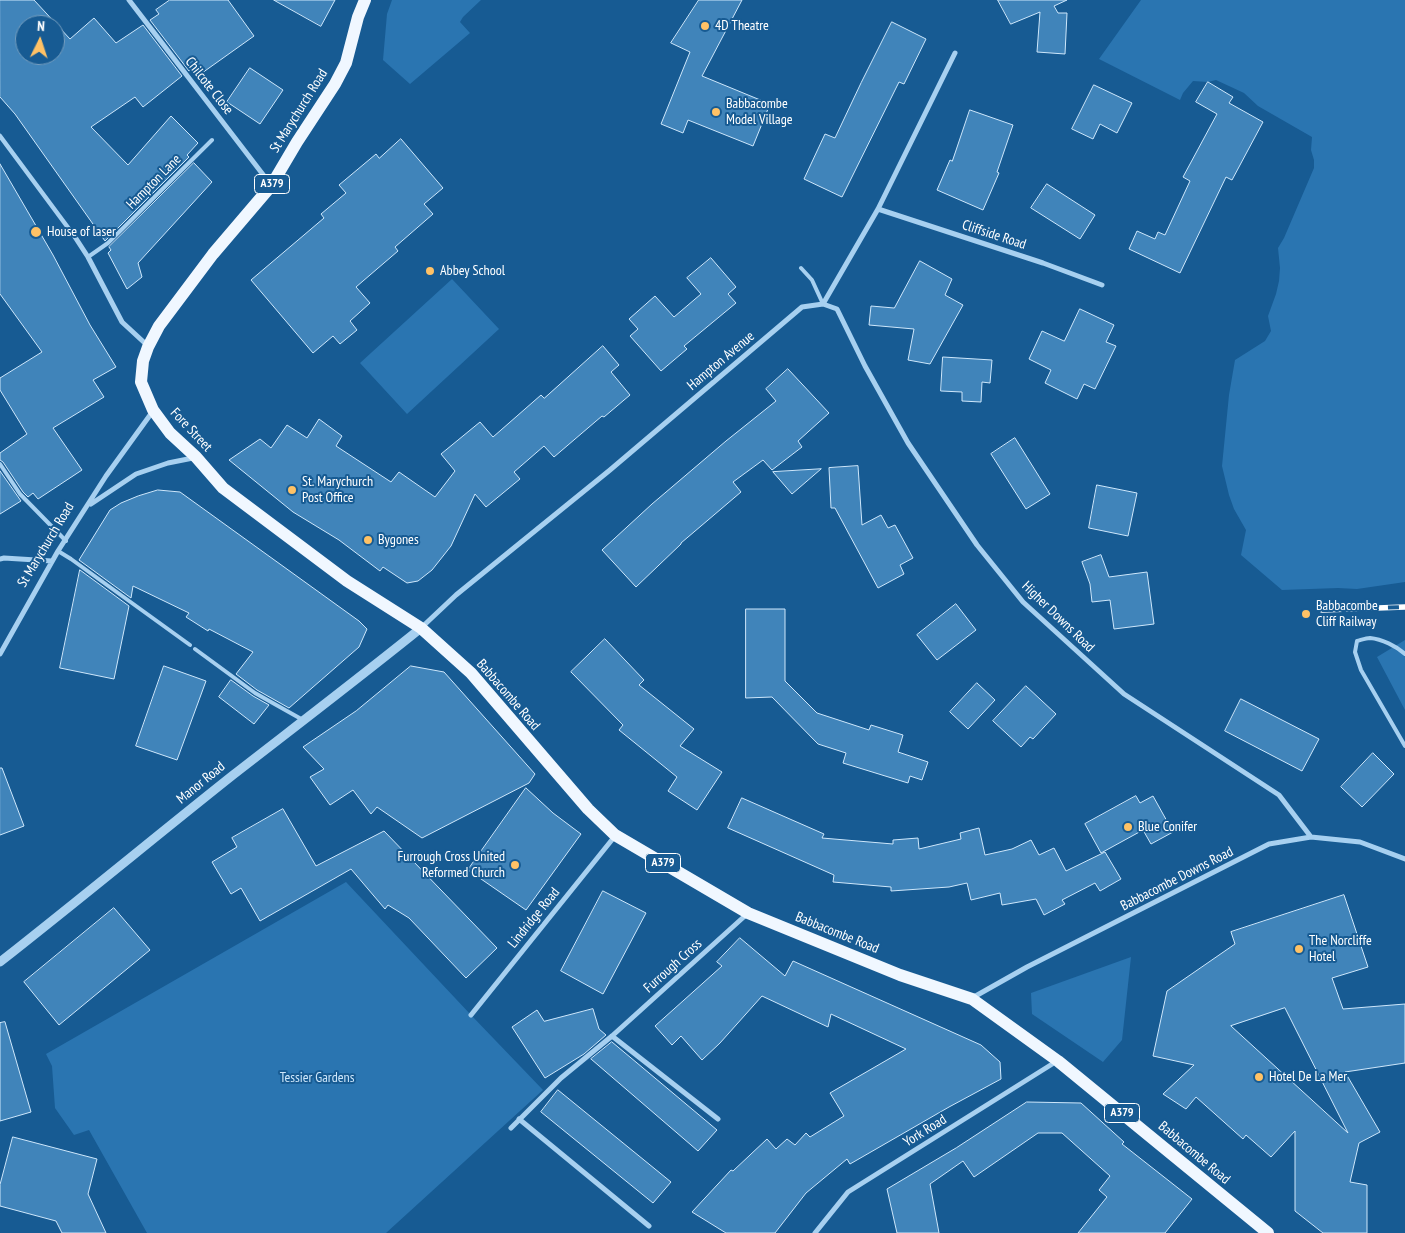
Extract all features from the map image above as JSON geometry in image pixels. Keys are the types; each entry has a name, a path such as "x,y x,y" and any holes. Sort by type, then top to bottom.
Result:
{"main road":[{"name":"St Marychurch Road","path":"148,347 159,326 213,254 271,186 335,84 346,63 358,17 365,0"},
{"name":"Fore Street","path":"148,347 143,360 141,382 153,410 170,433 223,488 347,581 421,628"},
{"name":"Babbacombe Road","path":"421,628 471,674 588,809 616,835 748,913 900,975 972,998 1058,1061 1268,1233"}],"street":[{"name":"Chilcote Close","path":"129,0 271,186"},
{"path":"823,304 878,209 956,53"},
{"path":"0,136 75,237 88,257 122,322 148,347"},
{"name":"Cliffside Road","path":"878,209 1042,263 1102,285"},
{"name":"Hampton Avenue","path":"421,628 456,595 610,470 802,307 823,304"},
{"name":"Higher Downs Road","path":"823,304 837,309 865,366 908,442 977,545 1023,602 1124,694 1279,795 1311,837"},
{"name":"St Marychurch Road","path":"0,654 58,551 106,476 153,410"},
{"name":"St Marychurch Road","path":"88,505 136,474 168,463 196,458"},
{"path":"0,559 52,562"},
{"name":"Manor Road","path":"0,962 421,628"},
{"name":"Lindridge Road","path":"471,1015 616,835"},
{"name":"Babbacombe Downs Road","path":"972,998 1027,967 1270,844 1311,837 1360,842 1405,859"},
{"name":"Furrough Cross","path":"511,1128 561,1078 612,1036 748,913"},
{"path":"612,1036 718,1119"},
{"name":"York Road","path":"815,1233 848,1192 1058,1061"},
{"path":"519,1119 649,1226"}],"lane":[{"name":"Hampton Lane","path":"88,257 108,243 212,140"},
{"path":"801,268 812,280 823,304"},
{"path":"0,464 20,494 66,541"},
{"path":"58,551 190,644"},
{"path":"1405,654 1398,648 1383,641 1370,638 1357,641 1355,652 1361,670 1405,746"},
{"path":"195,649 255,692 303,720"}],"green space":[{"path":"392,0 481,0 460,22 470,33 410,84 383,60 387,14"},
{"path":"1141,0 1405,0 1405,582 1357,589 1282,590 1241,555 1246,530 1234,509 1222,466 1229,395 1235,360 1265,341 1271,331 1268,316 1279,281 1278,248 1314,168 1311,150 1312,137 1258,106 1244,93 1216,80 1208,82 1193,81 1180,100 1099,59"},
{"path":"452,279 499,329 407,414 360,363"},
{"path":"1405,640 1405,710 1377,657"},
{"name":"Tessier Gardens","path":"346,882 543,1090 386,1233 147,1233 89,1130 74,1135 55,1108 52,1066 46,1054"},
{"path":"1131,957 1122,1040 1103,1062 1032,1014 1031,993"}],"building":[{"path":"0,0 34,0 48,15 15,15 15,65 65,65 65,34 70,39 94,18 116,43 143,25 182,76 143,107 135,97 91,127 128,165 171,116 198,143 187,155 189,157 105,241 15,114 0,97"},
{"path":"170,0 228,0 254,36 202,73 197,65 189,71 150,20 159,14 156,10"},
{"path":"274,0 335,0 321,26"},
{"name":"Babbacombe Model Village","path":"699,0 742,0 702,76 770,104 753,146 688,120 683,133 661,124 690,52 671,43"},
{"path":"998,0 1067,0 1054,6 1058,13 1067,13 1065,54 1037,52 1040,12 1011,24"},
{"path":"892,22 926,39 904,84 899,82 842,197 804,179 825,134 835,138"},
{"path":"250,68 283,90 260,124 227,102"},
{"path":"1208,82 1233,97 1229,103 1263,122 1232,180 1226,177 1180,273 1129,249 1137,231 1155,239 1158,232 1165,235 1190,181 1183,177 1217,114 1196,102"},
{"path":"1094,85 1132,103 1117,133 1100,124 1093,139 1072,129"},
{"path":"970,110 1013,125 997,172 999,173 983,210 937,190 950,160 952,161"},
{"path":"401,139 443,188 424,204 433,214 395,247 398,251 356,287 370,303 350,321 357,330 340,344 333,336 313,353 251,280 324,218 321,214 346,193 339,185 376,154 379,158"},
{"path":"194,163 212,182 138,263 142,277 127,289 108,253 111,250 109,247"},
{"path":"0,164 53,255 90,325 116,367 93,380 104,397 53,428 82,470 38,499 33,493 28,497 23,492 0,460 0,453 27,434 0,390 0,378 42,352 0,294"},
{"path":"1047,184 1095,215 1080,239 1031,208"},
{"path":"711,258 736,287 728,294 736,303 684,346 687,349 661,371 630,336 638,329 629,319 655,296 674,317 701,294 687,278"},
{"path":"920,261 952,279 945,295 963,305 930,364 908,360 914,329 869,325 871,306 894,308"},
{"path":"1080,309 1114,325 1106,342 1116,346 1095,389 1084,384 1077,399 1045,383 1051,370 1029,359 1042,331 1064,341"},
{"path":"603,346 619,365 611,372 630,395 554,457 544,446 514,472 520,479 486,507 475,494 451,546 432,570 418,581 407,583 383,567 380,571 339,540 293,512 229,460 260,439 271,448 287,425 307,438 319,419 342,436 336,446 391,482 399,472 435,497 455,471 441,454 480,422 493,437 541,395 544,398"},
{"path":"943,357 992,360 990,383 982,382 981,402 962,401 962,392 941,391"},
{"path":"788,369 829,413 798,441 802,447 772,470 763,460 733,482 741,492 681,543 636,587 602,550 652,504 776,401 766,389"},
{"path":"1015,438 1050,494 1026,509 991,454"},
{"path":"858,466 862,525 881,515 888,528 895,525 913,558 900,565 904,574 878,588 835,508 831,508 829,468"},
{"path":"821,469 792,494 773,472"},
{"path":"0,471 21,501 0,514"},
{"path":"1097,485 1137,493 1128,536 1089,528"},
{"path":"158,490 180,492 359,621 367,629 359,647 289,708 257,690 236,674 253,652 209,629 208,631 186,617 189,613 133,586 131,598 79,560 110,510 121,503"},
{"path":"1101,555 1109,577 1147,572 1154,624 1114,629 1110,600 1092,602 1090,584 1082,562"},
{"path":"80,570 129,606 114,679 60,668"},
{"path":"956,604 976,630 937,660 917,635"},
{"path":"746,609 785,609 785,681 817,713 869,730 871,725 903,735 898,752 928,762 922,780 910,776 908,783 843,763 846,753 818,744 772,697 746,698"},
{"path":"605,639 644,680 639,685 694,729 680,746 722,772 697,810 668,791 677,777 619,730 623,725 571,672"},
{"path":"164,666 206,681 177,760 136,746"},
{"path":"411,666 444,672 535,774 529,783 422,838 377,807 371,814 353,790 330,805 310,777 324,769 303,747 356,711"},
{"path":"231,680 269,705 254,724 219,697"},
{"path":"977,683 995,700 968,729 950,712"},
{"path":"1026,686 1056,714 1033,739 1030,737 1021,747 993,721"},
{"path":"1241,699 1319,739 1302,771 1225,731"},
{"path":"1373,753 1394,774 1362,807 1341,787"},
{"path":"0,768 2,768 24,826 0,835"},
{"name":"Furrough Cross United Reformed Church","path":"526,788 553,813 581,834 526,910 468,870"},
{"name":"Blue Conifer","path":"1136,796 1140,803 1153,796 1173,832 1151,844 1143,830 1101,853 1085,824"},
{"path":"742,798 824,834 822,838 893,844 893,840 918,838 919,849 961,839 960,833 979,828 985,855 1012,849 1031,840 1039,855 1054,848 1066,871 1105,852 1121,879 1100,891 1095,883 1062,900 1065,904 1044,915 1036,899 1002,905 1000,893 971,900 967,883 949,887 891,891 891,887 833,882 834,875 728,828"},
{"path":"283,809 316,866 384,831 497,948 466,978 409,918 388,905 385,909 351,869 260,921 241,888 231,894 212,862 237,847 232,838"},
{"path":"603,891 646,913 603,994 561,971"},
{"path":"1344,895 1368,967 1332,978 1343,1009 1405,1004 1405,1063 1345,1072 1380,1132 1359,1143 1350,1182 1367,1185 1367,1233 1323,1233 1295,1211 1295,1131 1271,1157 1246,1135 1243,1139 1196,1097 1186,1109 1163,1094 1194,1065 1153,1056 1167,991 1235,944 1231,932","holes":["1285,1008 1348,1133 1231,1026"]},
{"path":"114,908 150,950 59,1025 24,982"},
{"path":"740,938 785,976 793,961 981,1045 1000,1062 1001,1079 850,1164 847,1159 806,1193 775,1233 726,1233 692,1212 731,1170 733,1171 767,1139 776,1149 787,1139 795,1145 806,1133 810,1137 844,1116 830,1093 906,1049 831,1014 828,1027 762,996 720,1043 702,1060 681,1036 672,1045 655,1026 722,966 717,962"},
{"path":"593,1009 599,1029 606,1035 584,1054 545,1078 512,1027 537,1010 544,1021"},
{"path":"5,1022 31,1112 0,1121 0,1023"},
{"path":"612,1042 717,1130 698,1151 591,1059"},
{"path":"558,1090 671,1182 653,1203 541,1112"},
{"path":"1027,1102 1081,1103 1124,1142 1122,1144 1192,1199 1165,1233 1078,1233 1107,1197 1099,1190 1110,1176 1062,1133 1038,1133 974,1177 963,1161 930,1184 939,1233 897,1233 887,1189 956,1148"},
{"path":"13,1137 97,1159 88,1194 106,1233 62,1233 56,1221 0,1206 0,1185"}],"railway":[{"path":"1322,610 1405,607"}],"place":[{"name":"4D Theatre","path":"705,26"},
{"name":"Babbacombe Model Village","path":"716,112"},
{"name":"House of laser","path":"36,232"},
{"name":"Abbey School","path":"430,271"},
{"name":"St. Marychurch Post Office","path":"292,490"},
{"name":"Bygones","path":"368,540"},
{"name":"Babbacombe Cliff Railway","path":"1306,614"},
{"name":"Blue Conifer","path":"1128,827"},
{"name":"Furrough Cross United Reformed Church","path":"515,865"},
{"name":"The Norcliffe Hotel","path":"1299,949"},
{"name":"Hotel De La Mer","path":"1259,1077"}]}
